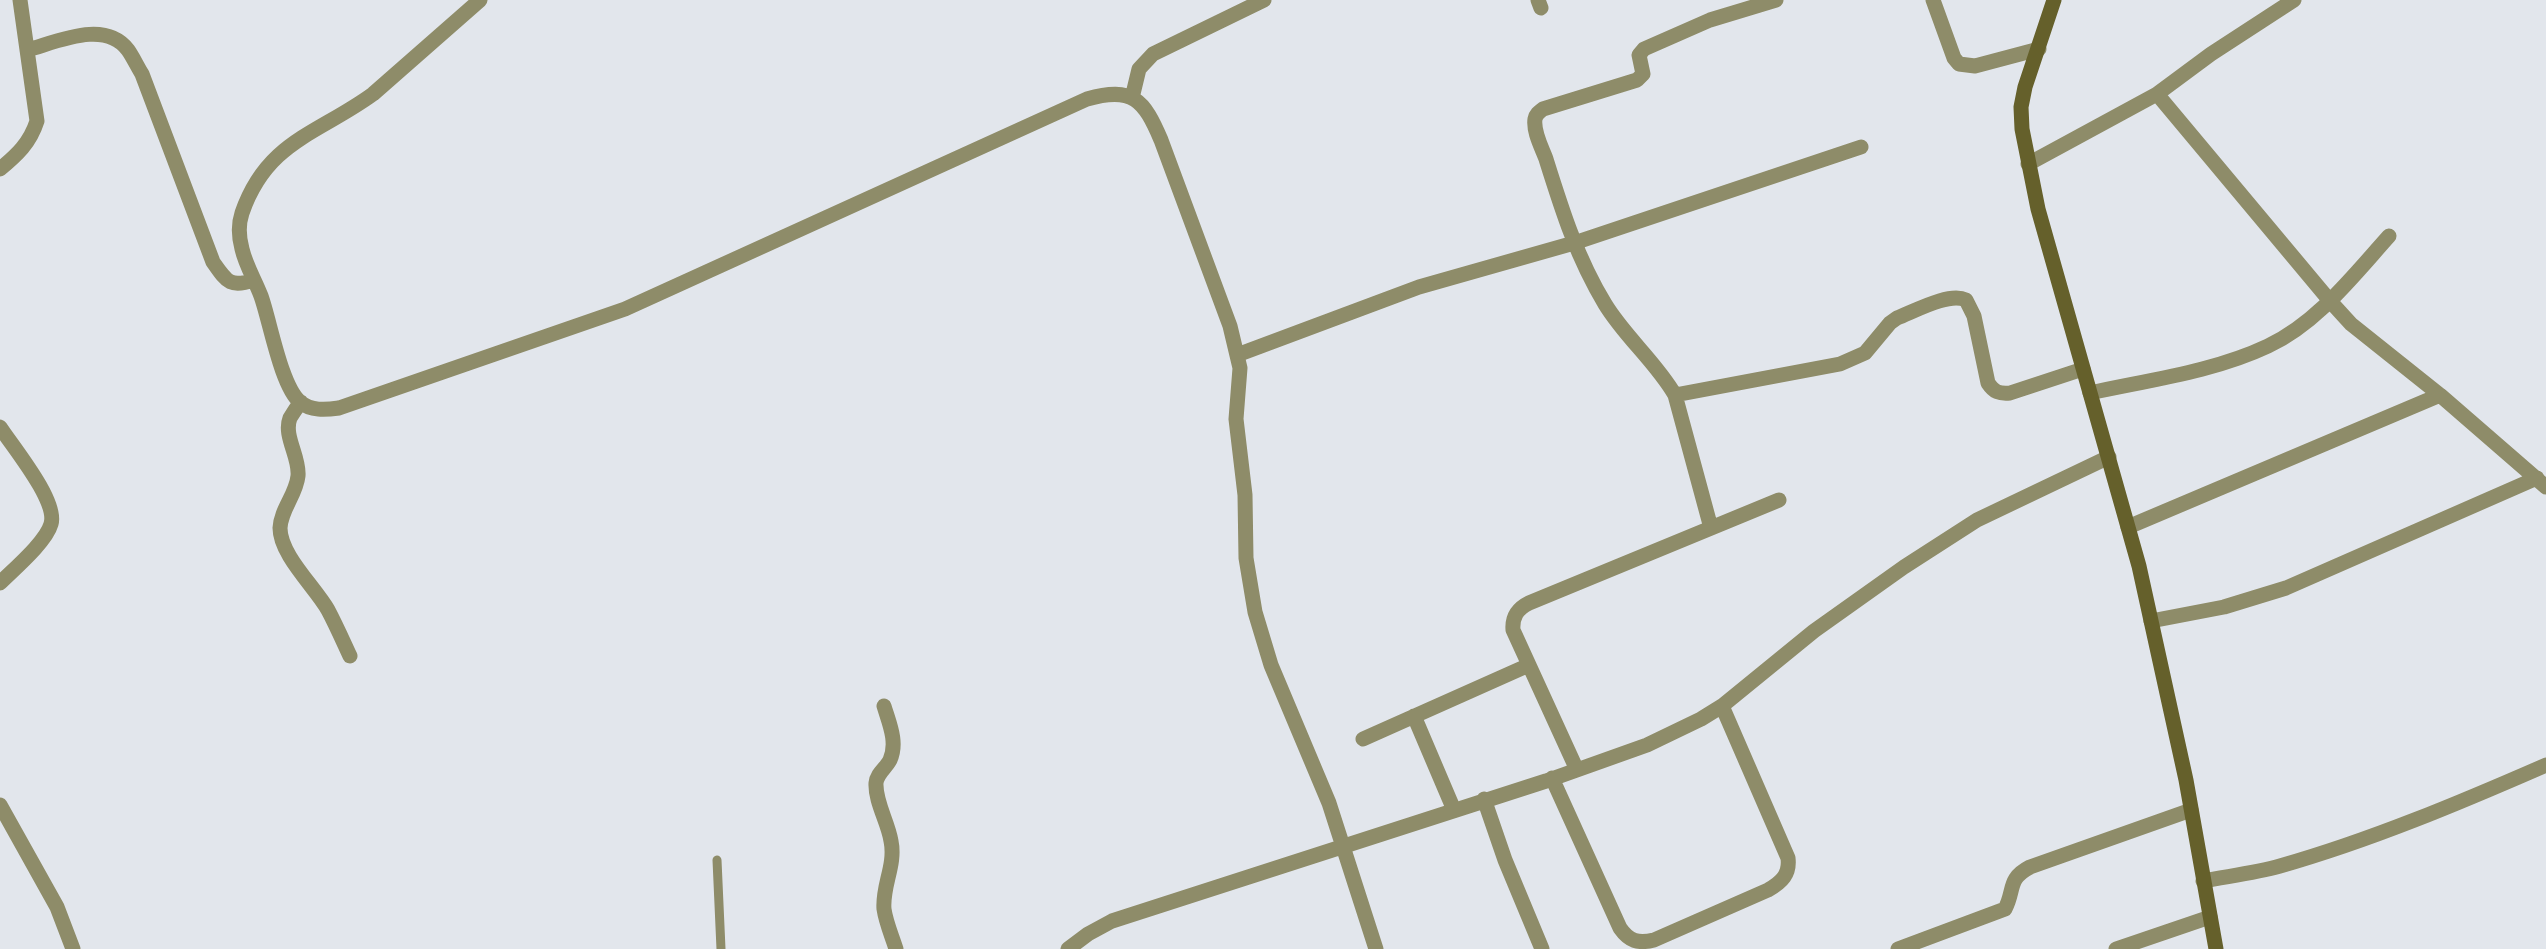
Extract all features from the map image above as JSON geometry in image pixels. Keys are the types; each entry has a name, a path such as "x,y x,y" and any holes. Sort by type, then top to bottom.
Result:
{"street":[{"path":"0,169 16,156 32,137 37,121 20,0"},
{"path":"480,0 373,94 283,150 260,175 241,215 239,233 242,249 292,393 311,408 323,410 339,408 625,309 1087,99 1111,93 1132,98 1147,111 1161,141 1230,326 1237,355 1240,379 1236,419 1245,495 1246,558 1255,612 1271,665 1329,803 1376,949"},
{"path":"1132,98 1139,69 1153,54 1264,0"},
{"path":"1711,528 1675,395 1666,379 1606,306 1574,243 1535,118 1538,112 1631,83 1642,74 1639,55 1644,49 1710,20 1776,0"},
{"path":"1933,0 1954,58 1959,64 1975,66 2038,48"},
{"path":"2054,0 2021,107 2022,129 2048,249 2109,457 2151,621 2191,810 2216,949"},
{"path":"2028,164 2157,93 2211,54 2294,0"},
{"path":"27,50 95,33 112,37 127,48 142,74 213,262 225,279 232,284 240,285 254,280"},
{"path":"2151,621 2224,607 2286,588 2541,483 2440,394 2351,324 2157,93"},
{"path":"1237,355 1419,286 1574,243 1861,147"},
{"path":"2090,393 2193,370 2269,346 2299,327 2330,301 2389,236"},
{"path":"1675,395 1840,364 1864,354 1897,318 1949,298 1960,297 1966,300 1974,316 1988,382 1992,390 2010,393 2083,369"},
{"path":"2128,527 2440,394"},
{"path":"301,402 290,419 289,433 297,459 298,476 282,516 280,531 296,563 328,609 350,656"},
{"path":"0,428 50,505 52,522 46,534 0,583"},
{"path":"1068,949 1088,934 1112,921 1577,770 1676,732 1722,706 1814,631 1904,567 1977,520 2109,457"},
{"path":"1577,770 1513,630 1512,621 1521,607 1779,500"},
{"path":"1363,739 1529,665"},
{"path":"884,706 893,737 893,749 889,761 880,771 876,781 891,840 893,860 884,909 896,949"},
{"path":"1552,778 1629,943 1654,940 1768,890 1788,874 1788,858 1722,706"},
{"path":"1414,716 1454,810"},
{"path":"2203,881 2278,866 2346,845 2448,808 2546,765"},
{"path":"1484,800 1504,860 1542,949"},
{"path":"0,805 57,907 73,949"},
{"path":"1898,949 2005,909 2012,882 2016,876 2030,867 2191,810"},
{"path":"2116,949 2210,917"}],"lane":[{"path":"717,860 721,949"}]}
